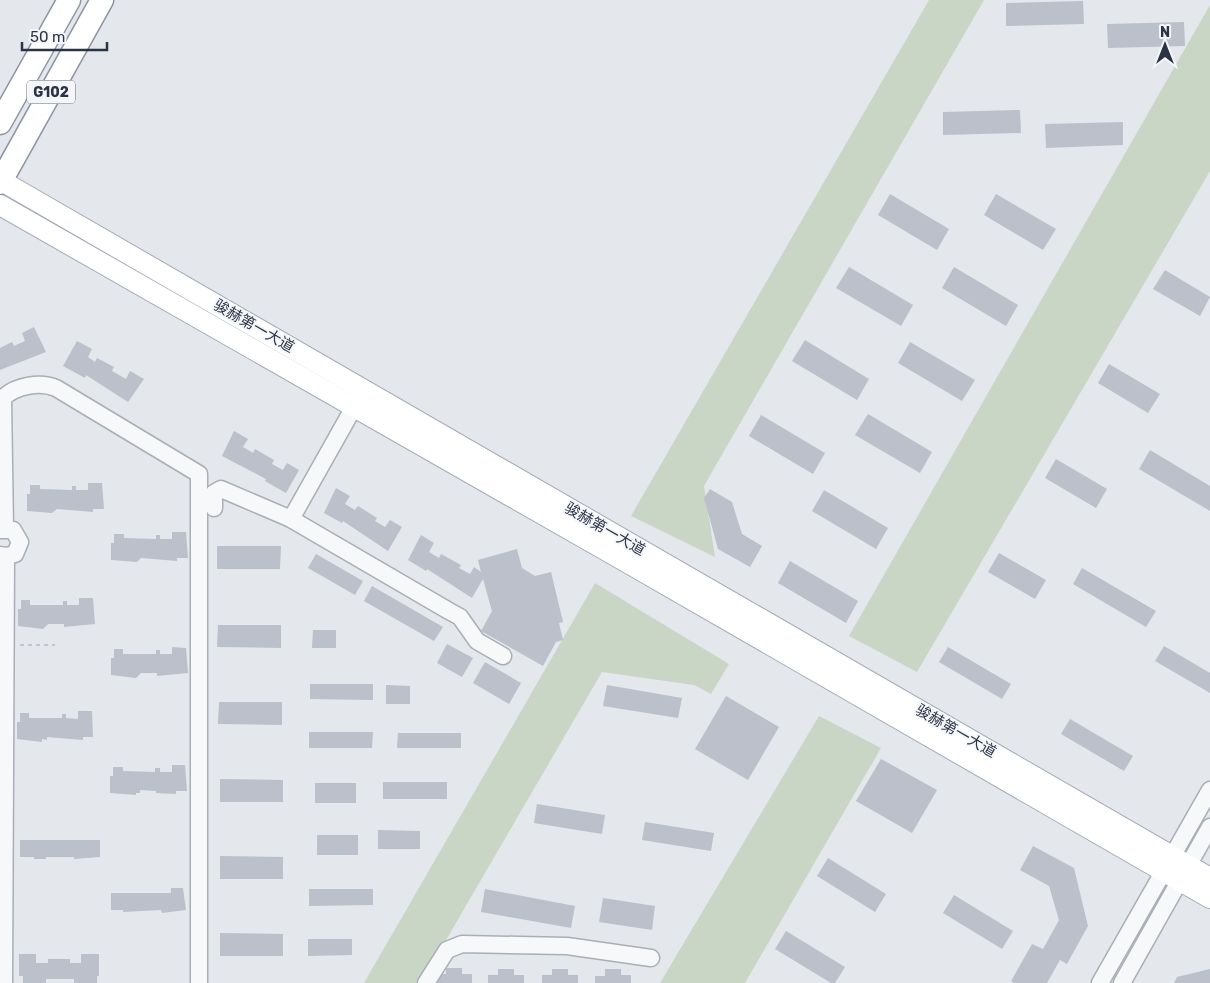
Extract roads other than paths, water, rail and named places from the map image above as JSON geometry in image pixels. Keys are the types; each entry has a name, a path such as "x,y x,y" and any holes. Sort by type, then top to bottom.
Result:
{"highway":[{"name":"G102","path":"0,123 69,0"},
{"name":"G102","path":"0,182 102,0"}],"main road":[{"name":"骏赫第一大道","path":"0,182 1176,869 1210,898"},
{"name":"骏赫第一大道","path":"0,204 354,406 1176,869 1210,878"}],"street":[{"path":"4,983 2,778 3,556 18,551 20,542 13,530 2,529 3,398 7,394 36,383 56,388 199,474 200,983"},
{"path":"290,519 354,406"},
{"path":"214,508 214,493 221,489 290,519 449,610 460,618 477,641 503,656"},
{"path":"1122,983 1176,869 1210,790"},
{"path":"1100,983 1176,869 1210,827"},
{"path":"426,983 447,950 462,944 567,946 651,958"}]}
